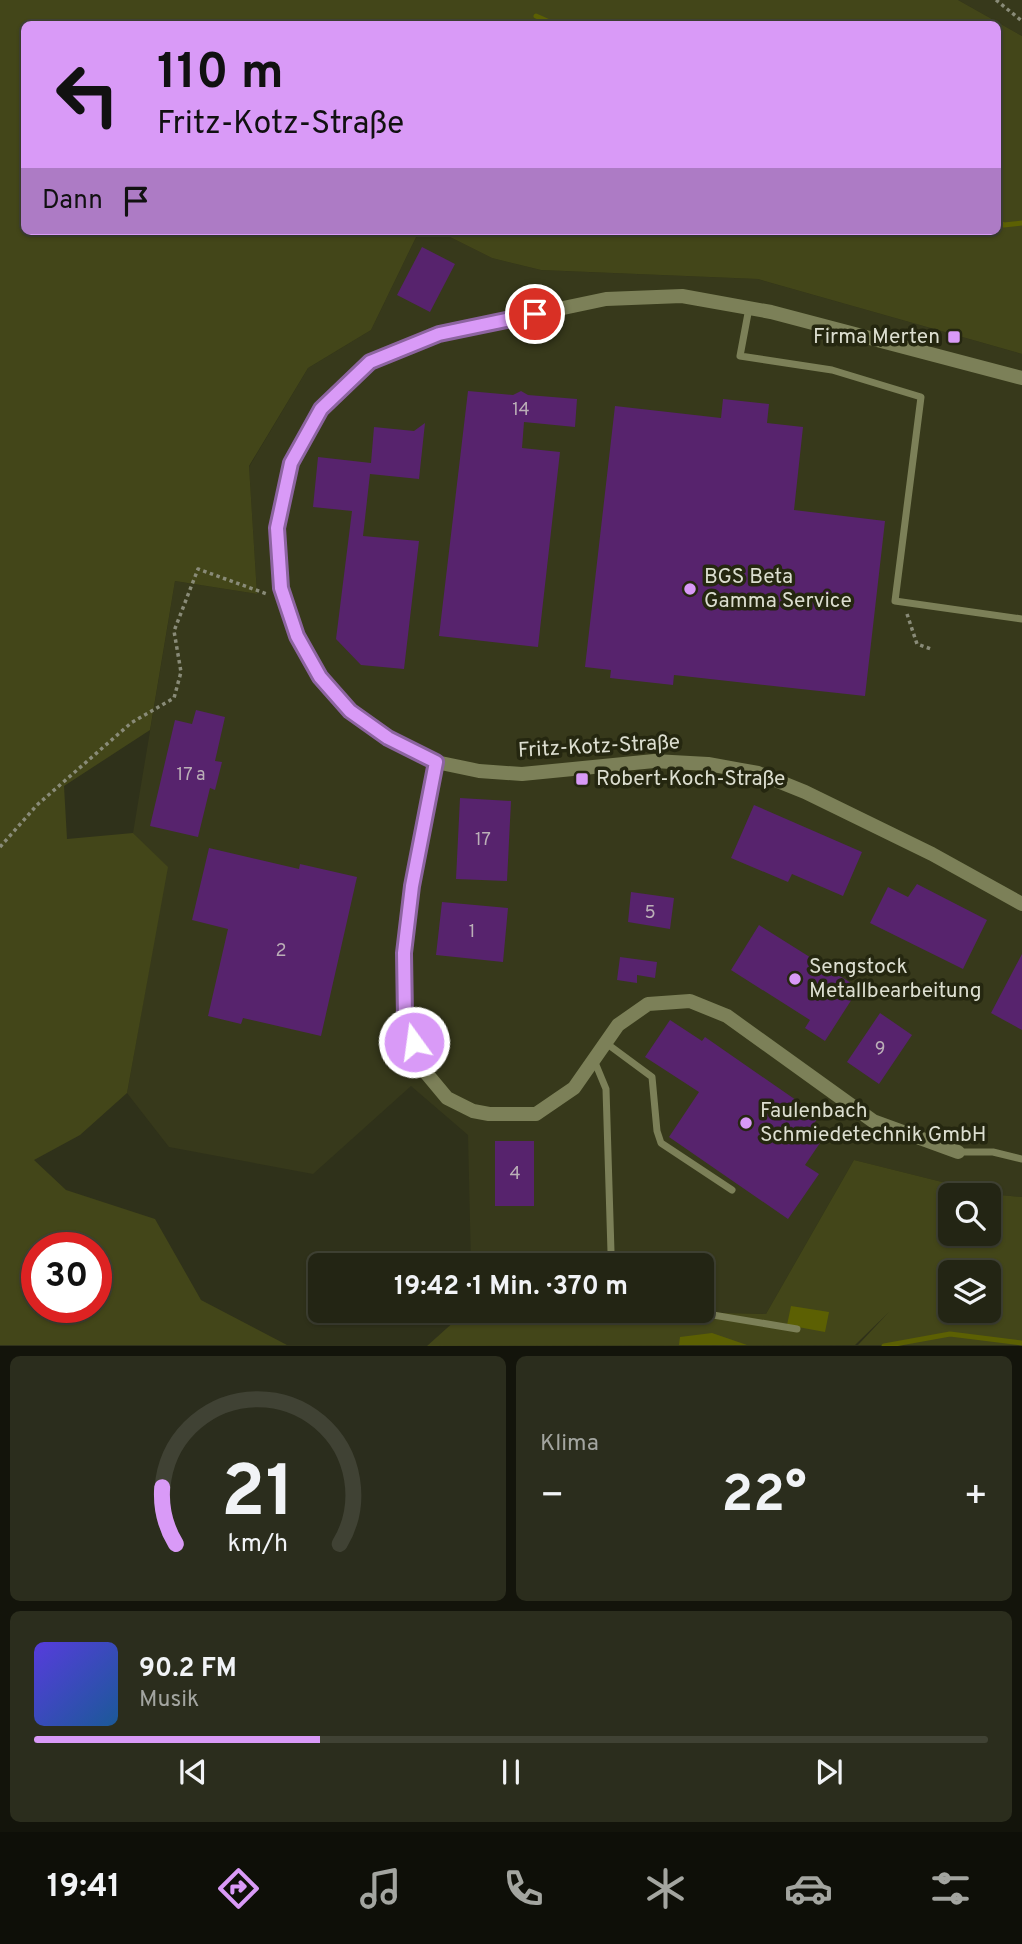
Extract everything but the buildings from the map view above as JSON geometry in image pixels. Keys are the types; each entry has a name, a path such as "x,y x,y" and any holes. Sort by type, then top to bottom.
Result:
{"street":[{"name":"Fritz-Kotz-Straße","path":"1022,378 748,307 682,296 606,299 439,334 370,362 321,409 291,463 277,528 281,588 297,636 320,677 350,711 388,738 436,762 479,771 522,775 654,761 708,764 758,773 805,792 920,848 1022,904"},
{"path":"436,762 412,886 404,953 405,1017 422,1068 447,1098 473,1111 489,1114 536,1114 574,1088 618,1025 648,1004 690,1002 727,1016 873,1121 958,1152"}],"lane":[{"path":"748,307 740,356 832,370 921,397 895,601 1022,619"},
{"path":"606,1042 652,1077 657,1131 661,1143 732,1190"},
{"path":"594,1059 606,1089 612,1253"},
{"path":"958,1152 993,1152 1022,1160"},
{"path":"714,1315 797,1329"}],"path":[{"path":"996,0 1022,21"},
{"path":"0,847 37,805 131,723 174,698 181,672 174,631 198,569 286,601"},
{"path":"907,602 907,617 917,645 931,649"}],"shaded area":[{"path":"0,0 958,0 995,21 21,21 21,235 417,235 371,330 308,368 249,466 257,594 175,581 150,730 64,786 67,839 133,833 168,867 127,1093 80,1135 34,1160 66,1190 155,1219 201,1300 287,1345 0,1345"},
{"path":"958,0 1022,0 1022,36 1001,24 1001,21 995,21"},
{"path":"1001,24 1022,36 1022,354 758,279 541,270 492,258 446,235 1001,235"},
{"path":"417,235 446,235 492,258 541,270 758,279 1022,354 1022,1197 1001,1195 1001,1183 946,1183 854,1160 766,1314 714,1313 714,1253 471,1253 468,1135 411,1086 313,1174 169,1147 127,1093 167,867 133,833 175,581 257,594 249,467 308,368 371,330"},
{"path":"854,1160 946,1183 938,1183 938,1246 1001,1246 1001,1195 1022,1197 1022,1345 858,1345 889,1312 855,1345 427,1346 453,1323 714,1323 714,1313 766,1314"},
{"path":"791,1306 829,1312 825,1332 787,1325"},
{"path":"712,1333 747,1345 679,1345 680,1337"}],"waterway":[{"path":"536,16 547,21"},
{"path":"1001,224 1022,223"},
{"path":"884,1346 950,1334 1022,1343"}],"place":[{"name":"Firma Merten","path":"954,337"},
{"name":"BGS Beta Gamma Service","path":"690,589"},
{"name":"Robert-Koch-Straße","path":"582,779"},
{"name":"Sengstock Metallbearbeitung","path":"795,979"},
{"name":"Faulenbach Schmiedetechnik GmbH","path":"746,1123"}],"route":[{"path":"414,1042 405,1017 404,953 412,886 436,762 388,738 350,711 320,677 297,636 281,588 277,528 291,463 321,409 370,362 439,334 535,314"}]}
